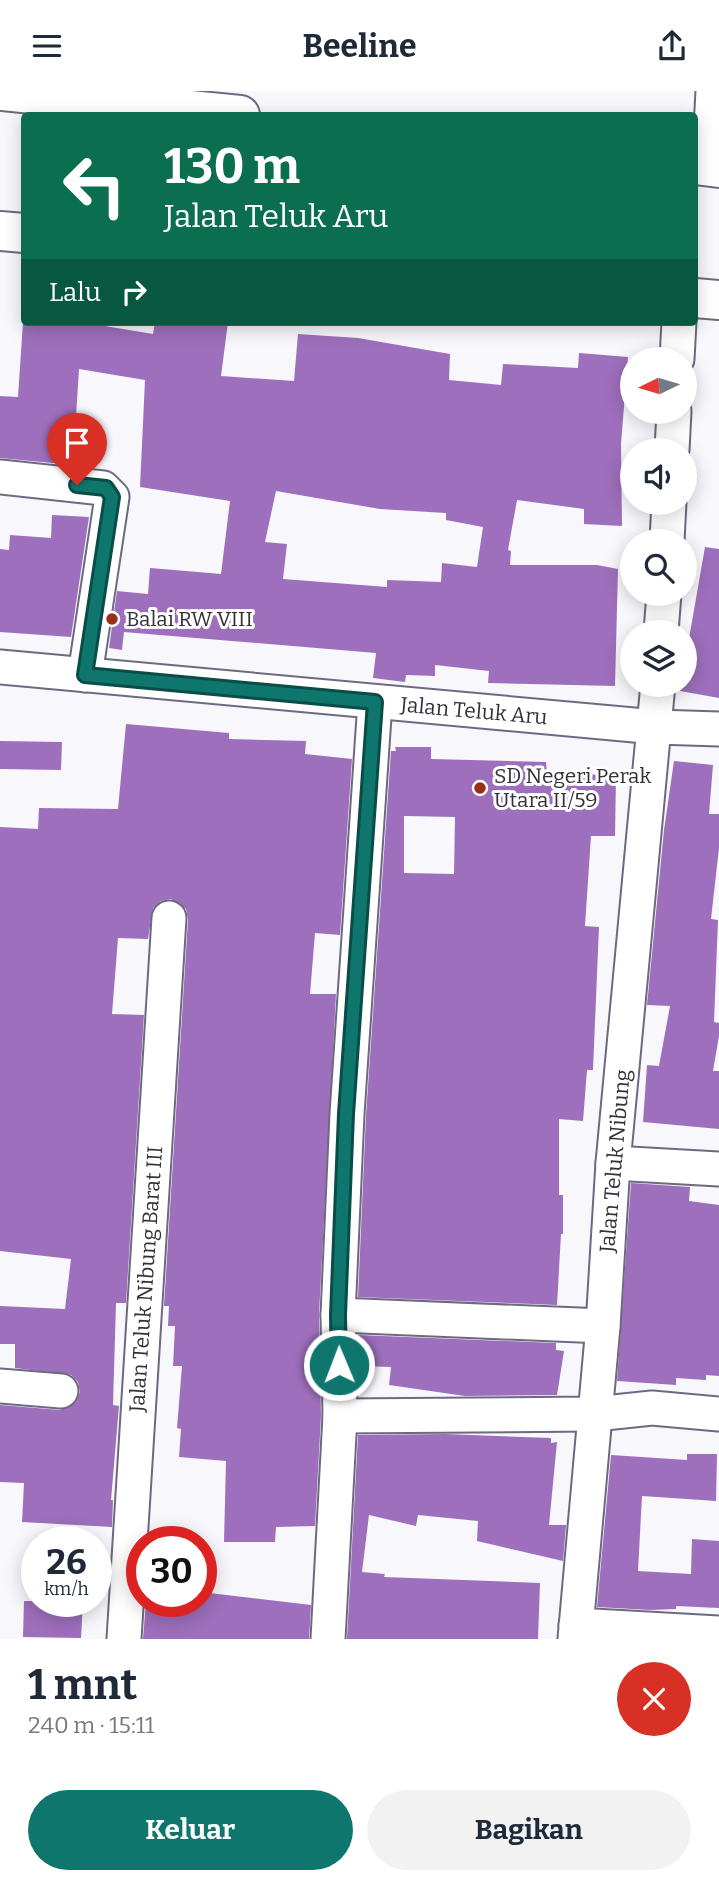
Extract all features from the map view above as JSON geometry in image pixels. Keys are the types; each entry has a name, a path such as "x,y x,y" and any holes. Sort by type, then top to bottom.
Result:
{"highway":[{"path":"2,91 60,106 180,112"},
{"path":"0,231 21,233"},
{"path":"698,298 719,300"}],"street":[{"path":"708,167 713,91"},
{"path":"678,347 679,326"},
{"path":"0,477 103,488 112,497 85,675"},
{"name":"Jalan Teluk Aru","path":"0,667 656,727 719,729"},
{"name":"Jalan Teluk Nibung","path":"576,1632 603,1326 613,1163 657,697"},
{"path":"328,1639 340,1416 338,1315 346,1114 375,702"},
{"name":"Jalan Teluk Nibung Barat III","path":"124,1639 169,918"},
{"path":"613,1163 719,1169"},
{"path":"338,1315 603,1326"},
{"path":"0,1386 61,1391"},
{"path":"340,1416 595,1414 652,1408 719,1414"},
{"path":"576,1632 719,1633"}],"building":[{"path":"23,326 105,326 153,334 154,326 227,326 221,376 294,381 298,334 358,338 450,354 449,380 501,385 503,364 578,368 579,353 620,356 622,526 584,524 584,509 517,500 508,550 511,551 510,565 597,565 618,569 615,686 488,683 489,671 435,665 435,676 406,675 405,682 373,678 376,653 124,632 122,650 109,648 117,591 148,594 150,568 221,574 230,501 140,487 145,380 79,369 73,465 0,458 0,396 18,397","holes":["276,491 380,509 446,513 446,520 483,527 477,567 442,563 441,582 387,580 387,587 283,579 287,544 265,542"]},
{"path":"52,515 89,517 71,637 0,632 0,549 9,550 10,535 51,538"},
{"path":"705,547 719,549 719,698 697,694 697,620 692,620 695,606 697,606"},
{"path":"126,724 229,733 229,739 306,741 305,754 352,759 340,935 315,933 310,994 336,994 319,1314 321,1416 315,1526 276,1527 275,1542 224,1542 226,1461 179,1457 181,1429 177,1428 182,1366 173,1366 175,1326 168,1326 169,1306 164,1306 188,919 186,909 171,899 161,901 153,908 148,939 118,938 112,1014 144,1015 126,1303 116,1303 113,1405 119,1406 111,1500 112,1527 22,1522 24,1483 0,1482 0,1405 60,1410 76,1402 80,1392 78,1382 71,1375 15,1368 15,1344 0,1344 0,1306 65,1309 71,1259 0,1251 0,827 38,829 39,808 118,809"},
{"path":"0,741 62,742 61,770 0,769"},
{"path":"395,747 431,747 431,759 546,762 547,774 616,775 615,836 591,836 585,926 599,927 593,1070 587,1070 583,1121 559,1119 559,1195 563,1195 563,1234 557,1305 358,1297 366,1115 391,751 396,751","holes":["404,816 455,817 454,874 404,873"]},
{"path":"674,761 713,765 709,814 719,814 719,848 711,919 718,920 714,1022 719,1023 719,1036 713,1071 719,1071 719,1129 643,1122 647,1065 659,1066 670,1006 647,1005 664,830"},
{"path":"631,1183 690,1187 689,1201 719,1205 719,1376 706,1375 706,1380 676,1378 676,1385 617,1381"},
{"path":"358,1335 556,1343 556,1350 564,1351 557,1395 465,1396 389,1385 391,1367 358,1366"},
{"path":"445,1434 551,1438 551,1443 557,1442 549,1525 566,1525 563,1561 477,1541 478,1521 418,1515 416,1526 369,1515 362,1572 385,1574 384,1577 540,1583 538,1639 347,1639 358,1435"},
{"path":"687,1454 717,1454 716,1501 642,1496 638,1571 691,1574 692,1539 719,1541 719,1608 676,1606 676,1609 650,1610 597,1607 611,1455 687,1460"},
{"path":"217,1594 311,1605 309,1639 143,1639 145,1617 217,1617"},
{"path":"24,1617 82,1617 81,1638 23,1637"}],"place":[{"name":"Balai RW VIII","path":"112,619"},
{"name":"SD Negeri Perak Utara II/59","path":"480,788"}],"route":[{"path":"77,485 106,488 112,497 85,675 375,702 346,1114 338,1315 339,1365"}]}
